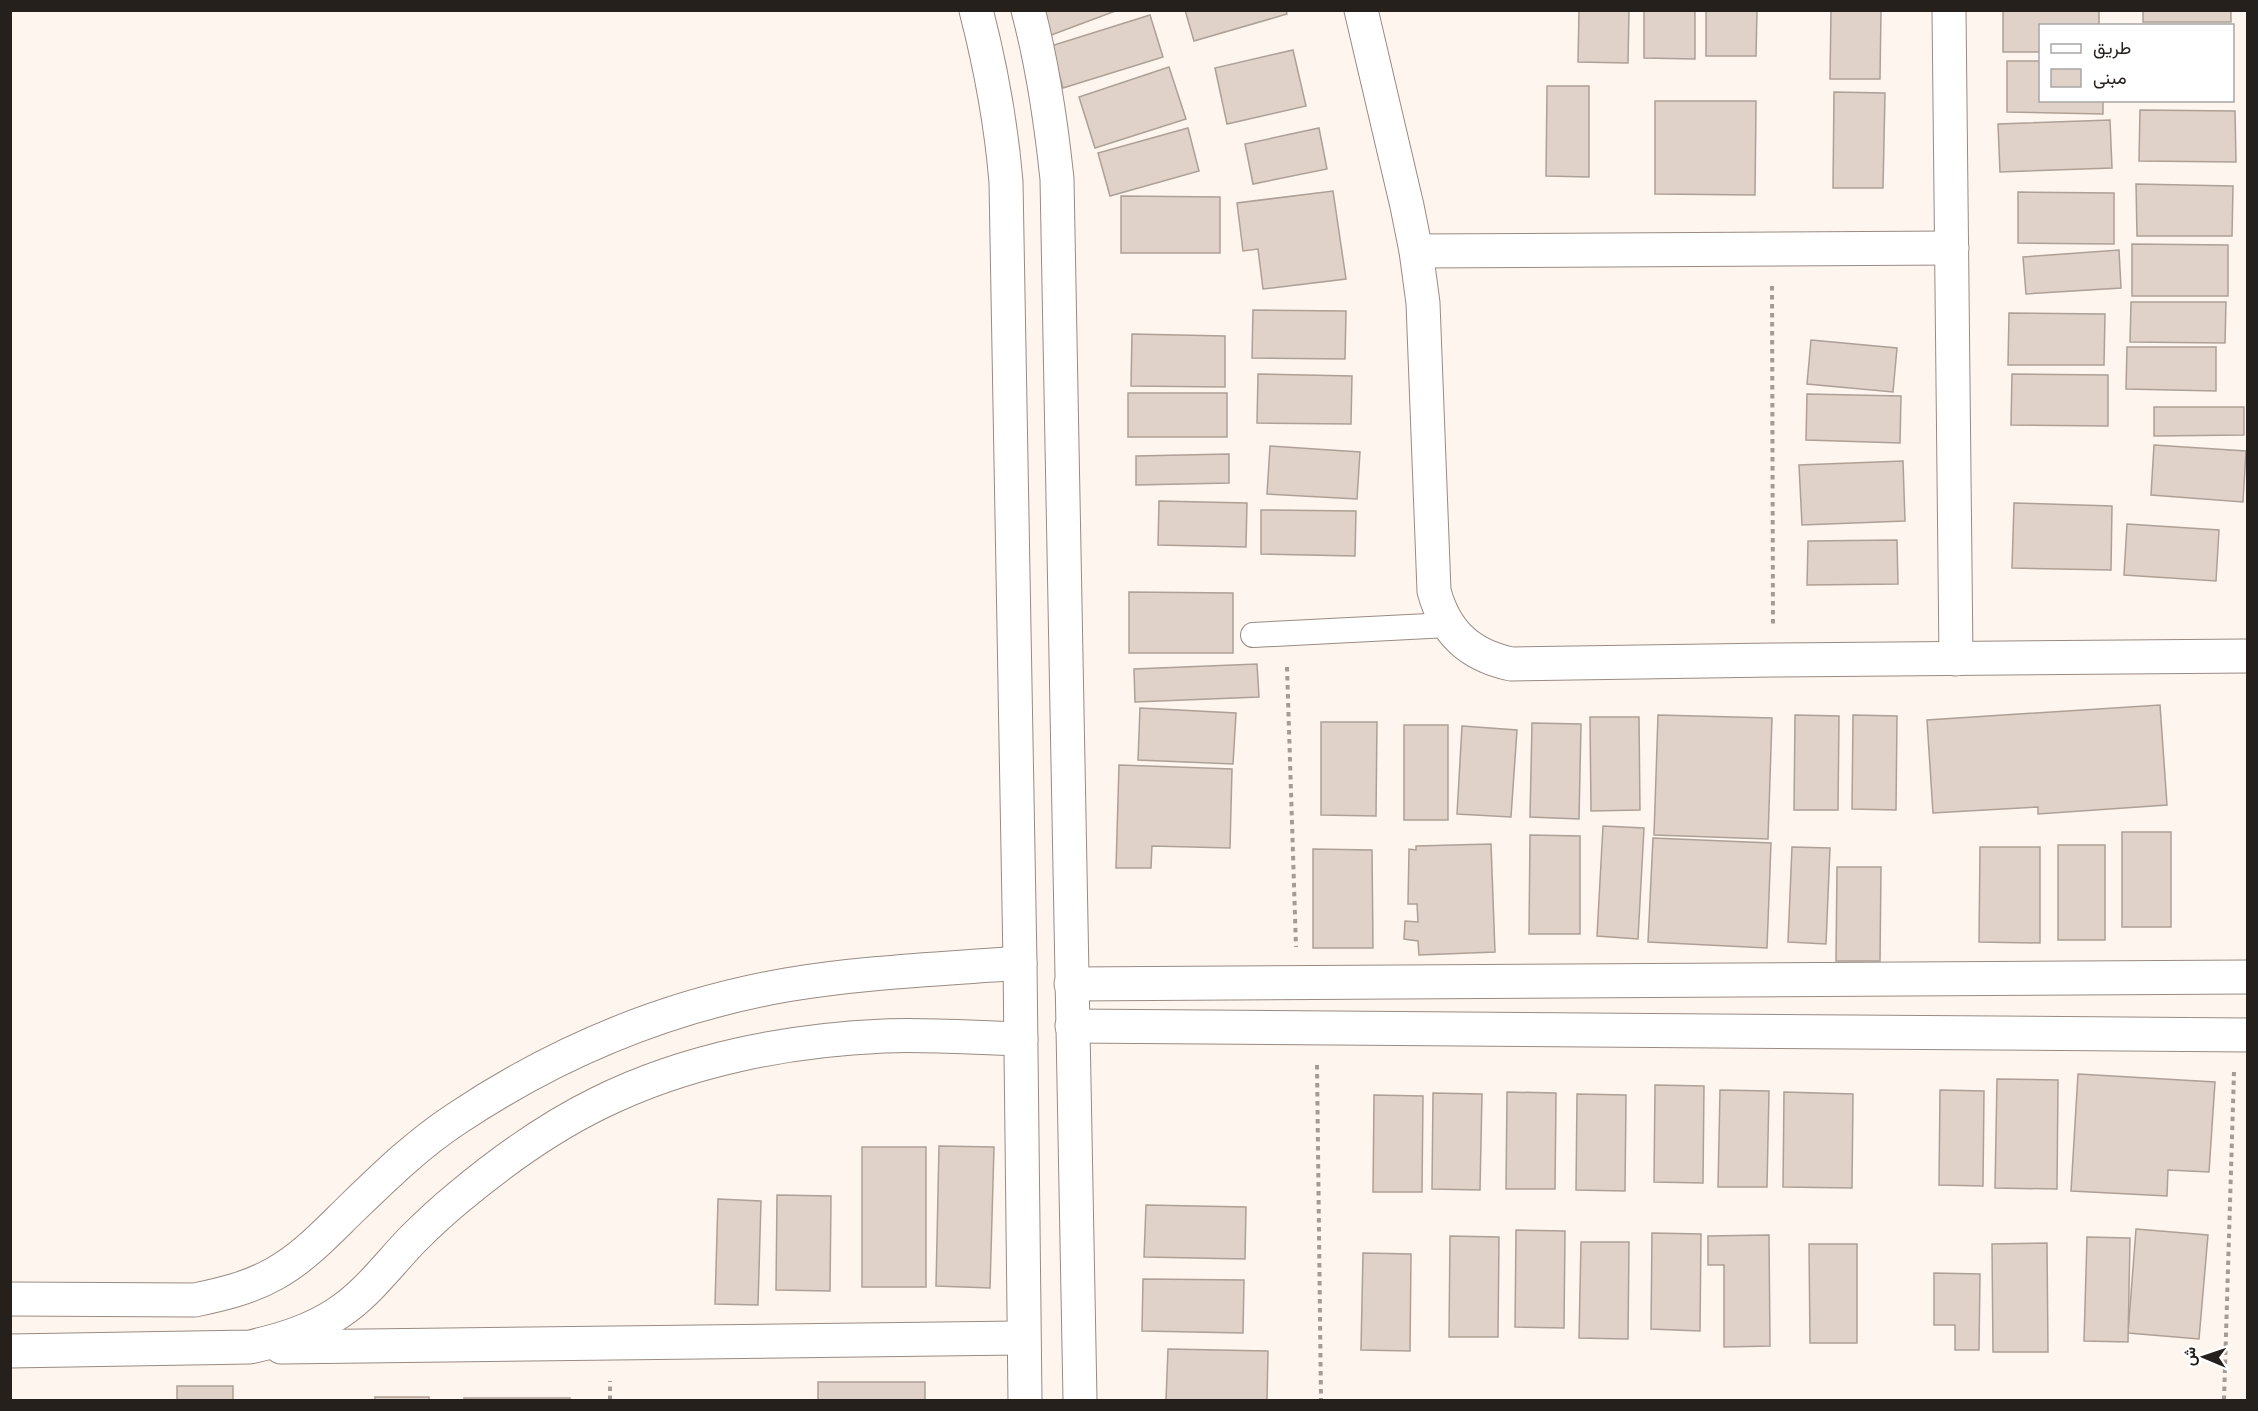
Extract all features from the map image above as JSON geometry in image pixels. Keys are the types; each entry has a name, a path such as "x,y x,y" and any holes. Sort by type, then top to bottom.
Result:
{"street":[{"path":"976,10 990,64 1001,123 1006,182 1020,963 1025,1401"},
{"path":"1028,10 1039,54 1050,116 1057,179 1080,1401"},
{"path":"1361,10 1416,251 1423,303 1434,591 1439,608 1448,625 1475,651 1493,660 1510,664 2247,656"},
{"path":"1949,10 1956,658"},
{"path":"1416,251 1952,248"},
{"path":"10,1299 195,1300 225,1294 253,1284 295,1260 314,1245 401,1161 454,1120 510,1084 630,1027 734,996 788,985 1020,963"},
{"path":"1071,984 2247,977"},
{"path":"1072,1026 2241,1035"},
{"path":"250,1347 284,1340 316,1326 339,1312 361,1295 413,1239 449,1205 495,1167 545,1133 598,1103 654,1079 762,1050 817,1042 885,1036 1021,1039"},
{"path":"10,1351 1023,1338"}],"lane":[{"path":"1253,634 1448,625"}],"path":[{"path":"1772,249 1773,660"},
{"path":"1286,633 1297,982"},
{"path":"1317,1028 1321,1401"},
{"path":"2224,1401 2241,1035"}],"building":[{"path":"1037,10 1118,10 1046,37"},
{"path":"1185,10 1286,10 1287,14 1194,41"},
{"path":"1579,10 1629,10 1628,63 1578,62"},
{"path":"1644,10 1695,10 1695,59 1644,58"},
{"path":"1706,10 1757,10 1756,56 1706,56"},
{"path":"1831,10 1881,10 1880,79 1830,79"},
{"path":"2003,10 2099,10 2099,24 2039,24 2039,52 2003,52"},
{"path":"2143,10 2231,10 2231,22 2143,22"},
{"path":"1150,15 1163,57 1063,88 1051,46"},
{"path":"1293,50 1306,106 1227,124 1215,68"},
{"path":"2007,61 2039,61 2039,102 2103,102 2103,114 2007,112"},
{"path":"1169,67 1186,119 1095,148 1079,97"},
{"path":"1547,86 1589,86 1589,177 1546,176"},
{"path":"1834,92 1885,93 1883,188 1833,188"},
{"path":"1655,101 1756,101 1755,195 1655,194"},
{"path":"2140,110 2235,111 2236,162 2139,161"},
{"path":"2110,120 2112,168 2000,172 1998,124"},
{"path":"1188,128 1199,171 1110,196 1098,153"},
{"path":"1319,128 1327,169 1253,184 1245,144"},
{"path":"2136,184 2233,186 2232,236 2137,236"},
{"path":"1333,191 1346,279 1263,289 1258,249 1243,251 1237,203"},
{"path":"2018,192 2114,193 2114,244 2018,243"},
{"path":"1121,196 1220,197 1220,253 1121,253"},
{"path":"2132,244 2228,245 2228,296 2132,296"},
{"path":"2119,250 2121,288 2026,294 2023,257"},
{"path":"2131,302 2226,302 2225,343 2130,342"},
{"path":"1253,310 1346,311 1345,359 1252,358"},
{"path":"2009,313 2105,314 2104,365 2008,365"},
{"path":"1132,334 1225,336 1225,387 1131,386"},
{"path":"1811,340 1897,348 1893,392 1807,384"},
{"path":"2127,347 2216,347 2216,391 2126,389"},
{"path":"1258,374 1352,376 1351,424 1257,423"},
{"path":"2012,374 2108,375 2108,426 2011,425"},
{"path":"1128,393 1227,393 1227,437 1128,437"},
{"path":"1807,394 1901,396 1900,443 1806,440"},
{"path":"2154,407 2244,407 2244,435 2154,436"},
{"path":"2154,445 2246,451 2243,502 2151,495"},
{"path":"1270,446 1360,452 1357,499 1267,494"},
{"path":"1229,454 1229,483 1136,485 1136,456"},
{"path":"1903,461 1905,521 1802,525 1799,465"},
{"path":"1159,501 1247,503 1246,547 1158,545"},
{"path":"2014,503 2112,506 2111,570 2012,568"},
{"path":"1261,510 1356,511 1355,556 1261,554"},
{"path":"2127,524 2219,530 2216,581 2124,575"},
{"path":"1897,540 1898,584 1807,585 1808,541"},
{"path":"1129,592 1233,593 1233,653 1129,653"},
{"path":"1257,664 1259,697 1135,702 1134,669"},
{"path":"2160,705 2167,805 2038,814 2038,807 1933,813 1927,720"},
{"path":"1140,708 1236,713 1233,764 1138,760"},
{"path":"1658,715 1772,718 1768,839 1654,835"},
{"path":"1795,715 1839,716 1838,810 1794,810"},
{"path":"1853,715 1897,716 1896,810 1852,809"},
{"path":"1590,717 1639,717 1640,810 1591,811"},
{"path":"1321,722 1377,722 1376,816 1321,815"},
{"path":"1532,723 1581,724 1579,819 1530,817"},
{"path":"1404,725 1448,725 1448,820 1404,820"},
{"path":"1462,726 1517,730 1511,817 1457,814"},
{"path":"1119,765 1232,769 1230,848 1152,846 1151,868 1116,868"},
{"path":"1603,826 1644,828 1638,939 1597,936"},
{"path":"2122,832 2171,832 2171,927 2122,927"},
{"path":"1530,835 1580,836 1580,934 1529,934"},
{"path":"1653,838 1771,843 1767,948 1648,942"},
{"path":"1491,844 1495,952 1419,955 1418,941 1404,939 1405,921 1418,922 1417,904 1408,904 1409,849 1416,850 1416,846"},
{"path":"2058,845 2105,845 2105,940 2058,940"},
{"path":"1792,847 1830,848 1826,944 1788,942"},
{"path":"1980,847 2040,847 2040,943 1979,942"},
{"path":"1313,849 1372,850 1373,948 1313,948"},
{"path":"1837,867 1881,867 1880,961 1836,961"},
{"path":"2078,1074 2215,1082 2209,1172 2168,1170 2167,1196 2071,1191"},
{"path":"1997,1079 2058,1080 2057,1189 1995,1188"},
{"path":"1655,1085 1704,1086 1703,1183 1654,1182"},
{"path":"1720,1090 1769,1091 1767,1187 1718,1187"},
{"path":"1940,1090 1984,1091 1983,1186 1939,1185"},
{"path":"1507,1092 1556,1093 1555,1189 1506,1189"},
{"path":"1784,1092 1853,1094 1852,1188 1783,1187"},
{"path":"1433,1093 1482,1094 1480,1190 1432,1189"},
{"path":"1577,1094 1626,1095 1625,1191 1576,1190"},
{"path":"1374,1095 1423,1096 1422,1192 1373,1192"},
{"path":"939,1146 994,1147 990,1288 936,1286"},
{"path":"862,1147 926,1147 926,1287 862,1287"},
{"path":"777,1195 831,1196 830,1291 776,1290"},
{"path":"718,1199 761,1201 758,1305 715,1304"},
{"path":"1146,1205 1246,1207 1245,1259 1144,1257"},
{"path":"2136,1229 2208,1235 2199,1339 2128,1333"},
{"path":"1516,1230 1565,1231 1564,1328 1515,1327"},
{"path":"1652,1233 1701,1234 1700,1331 1651,1329"},
{"path":"1769,1235 1770,1346 1724,1347 1724,1265 1708,1265 1708,1236"},
{"path":"1450,1236 1499,1237 1498,1337 1449,1337"},
{"path":"2087,1237 2130,1238 2128,1342 2084,1341"},
{"path":"1581,1242 1629,1242 1628,1339 1579,1338"},
{"path":"2047,1243 2048,1352 1993,1352 1992,1244"},
{"path":"1809,1244 1857,1244 1857,1343 1810,1343"},
{"path":"1363,1253 1411,1254 1410,1351 1361,1350"},
{"path":"1934,1273 1980,1274 1979,1350 1955,1350 1955,1325 1934,1325"},
{"path":"1143,1279 1244,1280 1243,1333 1142,1331"},
{"path":"1168,1349 1268,1351 1267,1400 1166,1400"},
{"path":"818,1382 925,1382 925,1400 818,1400"},
{"path":"177,1386 233,1386 233,1400 177,1400"},
{"path":"375,1397 429,1397 429,1400 375,1400"},
{"path":"464,1398 570,1398 570,1400 464,1400"}]}
